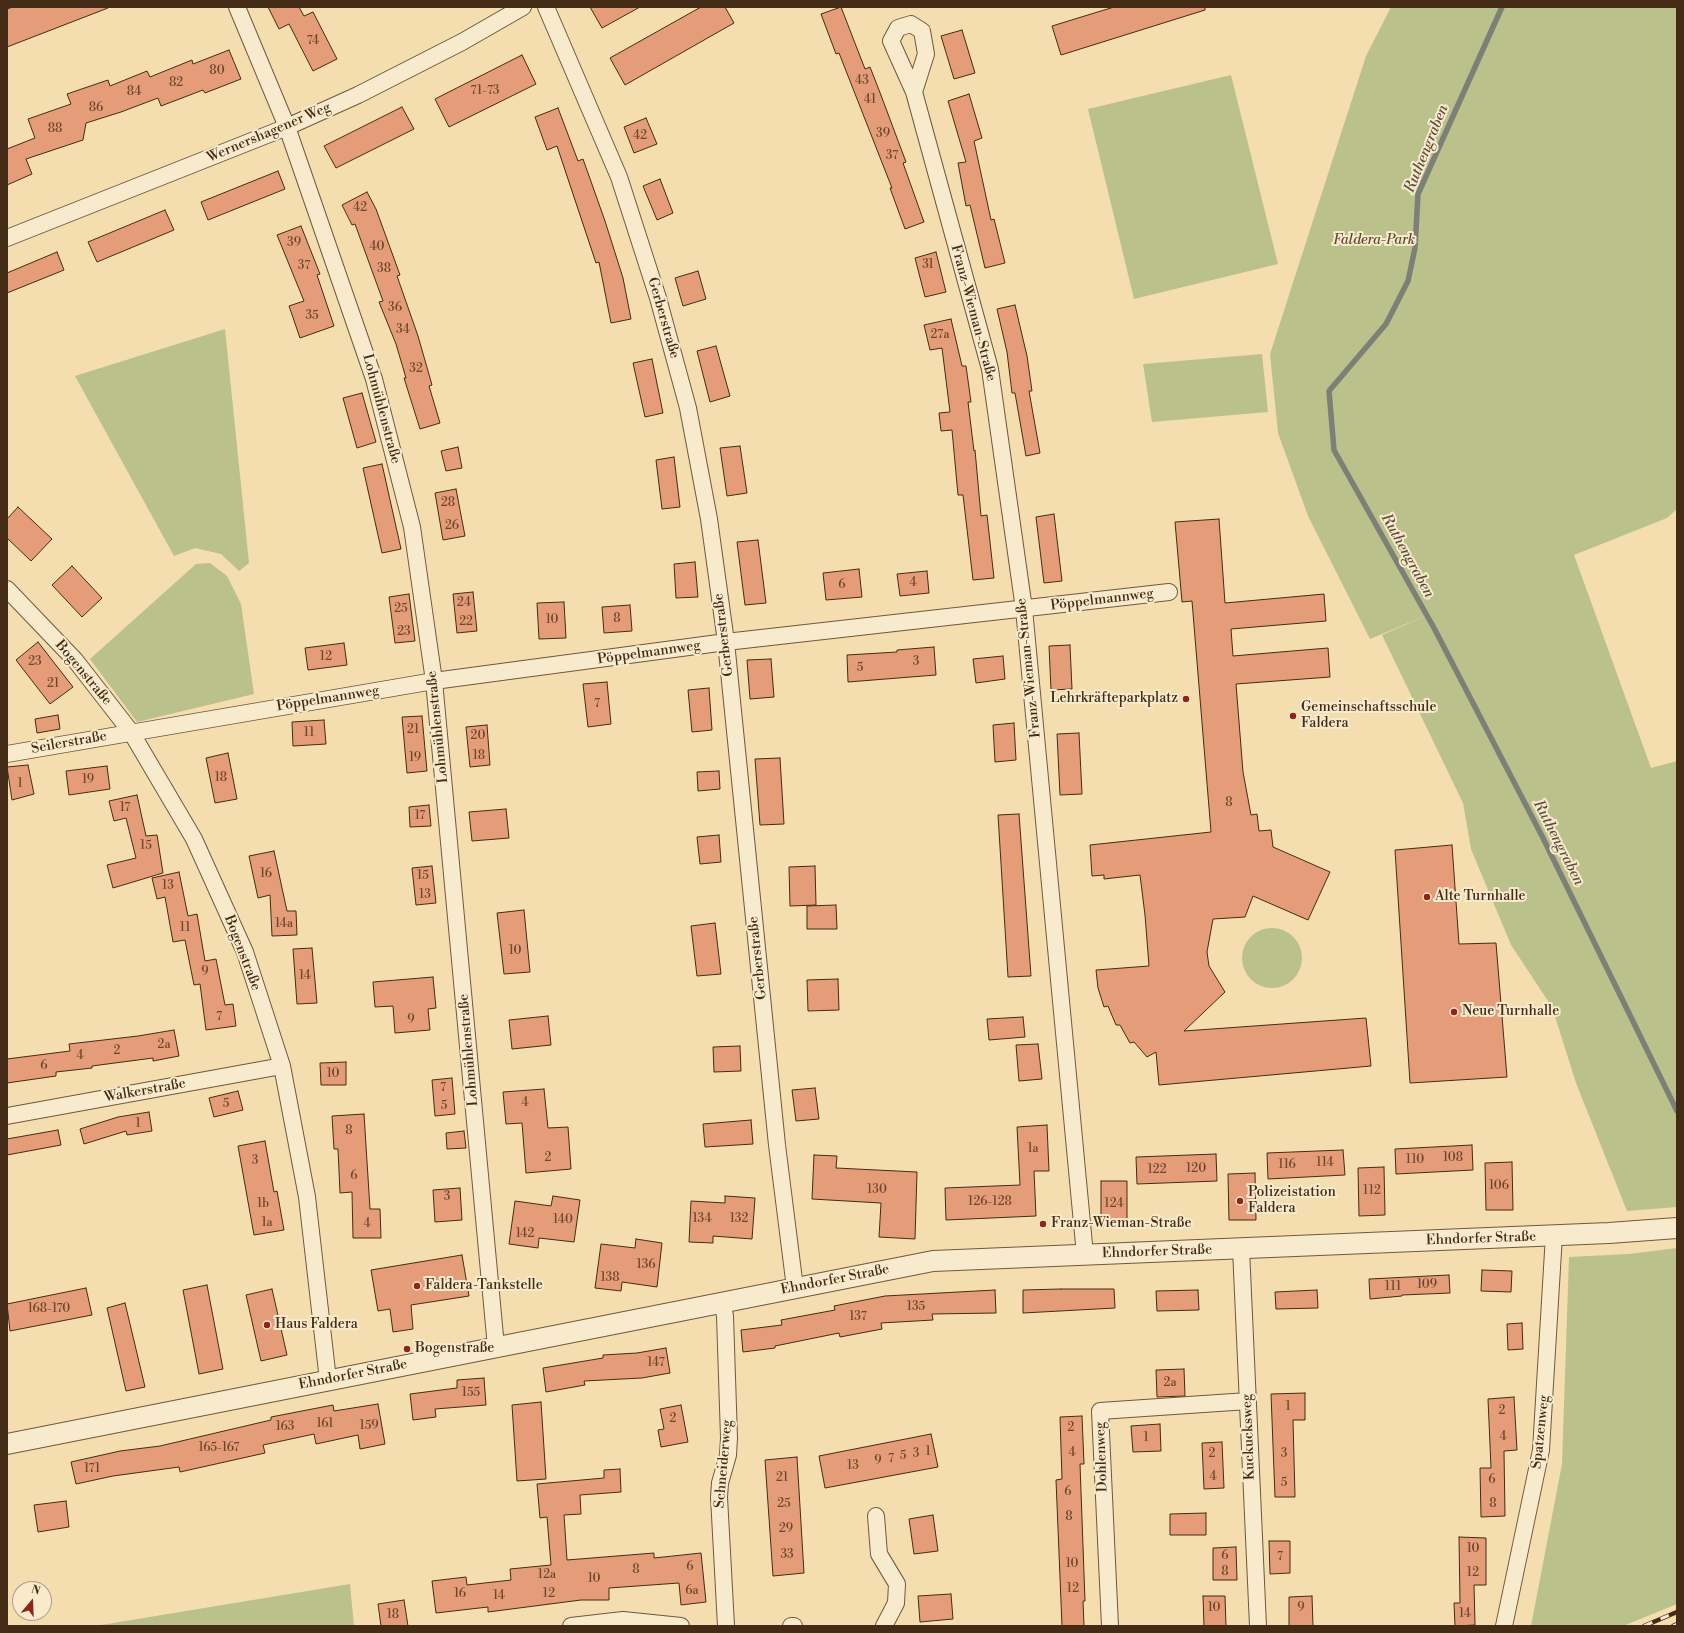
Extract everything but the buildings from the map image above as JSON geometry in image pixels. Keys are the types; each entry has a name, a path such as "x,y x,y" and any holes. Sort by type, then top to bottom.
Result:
{"street":[{"name":"Lohmühlenstraße","path":"237,7 288,126 374,379 412,527 434,681 496,1347"},
{"name":"Wernershagener Weg","path":"7,238 288,126 358,95 462,42 523,7"},
{"name":"Gerberstraße","path":"546,7 619,177 658,298 689,415 709,519 726,642 777,1145 795,1288"},
{"name":"Franz-Wieman-Straße","path":"914,92 990,370 1024,609 1085,1255"},
{"name":"Bogenstraße","path":"7,589 75,660 132,732 197,846 245,952 282,1066 307,1197 328,1380"},
{"name":"Pöppelmannweg","path":"132,732 434,681 726,642 1169,592"},
{"name":"Seilerstraße","path":"7,754 132,732"},
{"name":"Walkerstraße","path":"7,1116 282,1066"},
{"name":"Ehndorfer Straße","path":"7,1444 933,1261 1554,1236 1677,1228"},
{"name":"Spatzenweg","path":"1504,1626 1541,1450 1554,1236"},
{"name":"Kuckucksweg","path":"1241,1249 1258,1626"},
{"name":"Schneiderweg","path":"722,1302 725,1316 729,1438 728,1455 720,1483 719,1497 726,1626"},
{"name":"Dohlenweg","path":"1110,1626 1100,1411 1248,1402"},
{"path":"876,1516 879,1554 897,1588 896,1603 884,1626"},
{"path":"571,1626 623,1620 681,1626"}],"green space":[{"name":"Faldera-Park","path":"1391,7 1677,7 1677,509 1667,518 1574,555 1651,768 1677,761 1677,1207 1627,1211 1576,1083 1552,1007 1511,945 1471,849 1463,803 1382,635 1430,614 1370,639 1308,516 1278,433 1270,354 1366,56"},
{"path":"1231,75 1278,264 1134,299 1088,109"},
{"path":"225,329 249,563 239,571 221,554 195,548 174,556 75,376"},
{"path":"1262,354 1268,412 1152,422 1143,364"},
{"path":"210,563 227,576 241,604 254,694 137,722 90,659 196,564"},
{"path":"1266,928 1278,928 1289,933 1297,941 1302,952 1300,970 1289,983 1278,988 1266,988 1255,983 1247,975 1242,964 1242,952 1247,941 1255,933"},
{"path":"1677,1248 1677,1604 1623,1626 1531,1626 1562,1464 1569,1257 1629,1254"},
{"path":"350,1584 354,1626 95,1626"}],"waterway":[{"name":"Ruthengraben","path":"1502,7 1418,194 1415,248 1408,281 1386,324 1329,391 1334,450 1434,628 1542,836 1677,1111"}],"railway":[{"path":"1644,1626 1677,1612"},
{"path":"1673,1626 1677,1624"}],"place":[{"name":"Lehrkräfteparkplatz","path":"1186,699"},
{"name":"Gemeinschaftsschule Faldera","path":"1293,716"},
{"name":"Alte Turnhalle","path":"1427,897"},
{"name":"Neue Turnhalle","path":"1454,1012"},
{"name":"Polizeistation Faldera","path":"1240,1201"},
{"name":"Franz-Wieman-Straße","path":"1043,1224"},
{"name":"Faldera-Tankstelle","path":"417,1286"},
{"name":"Haus Faldera","path":"267,1325"},
{"name":"Bogenstraße","path":"407,1349"}]}
